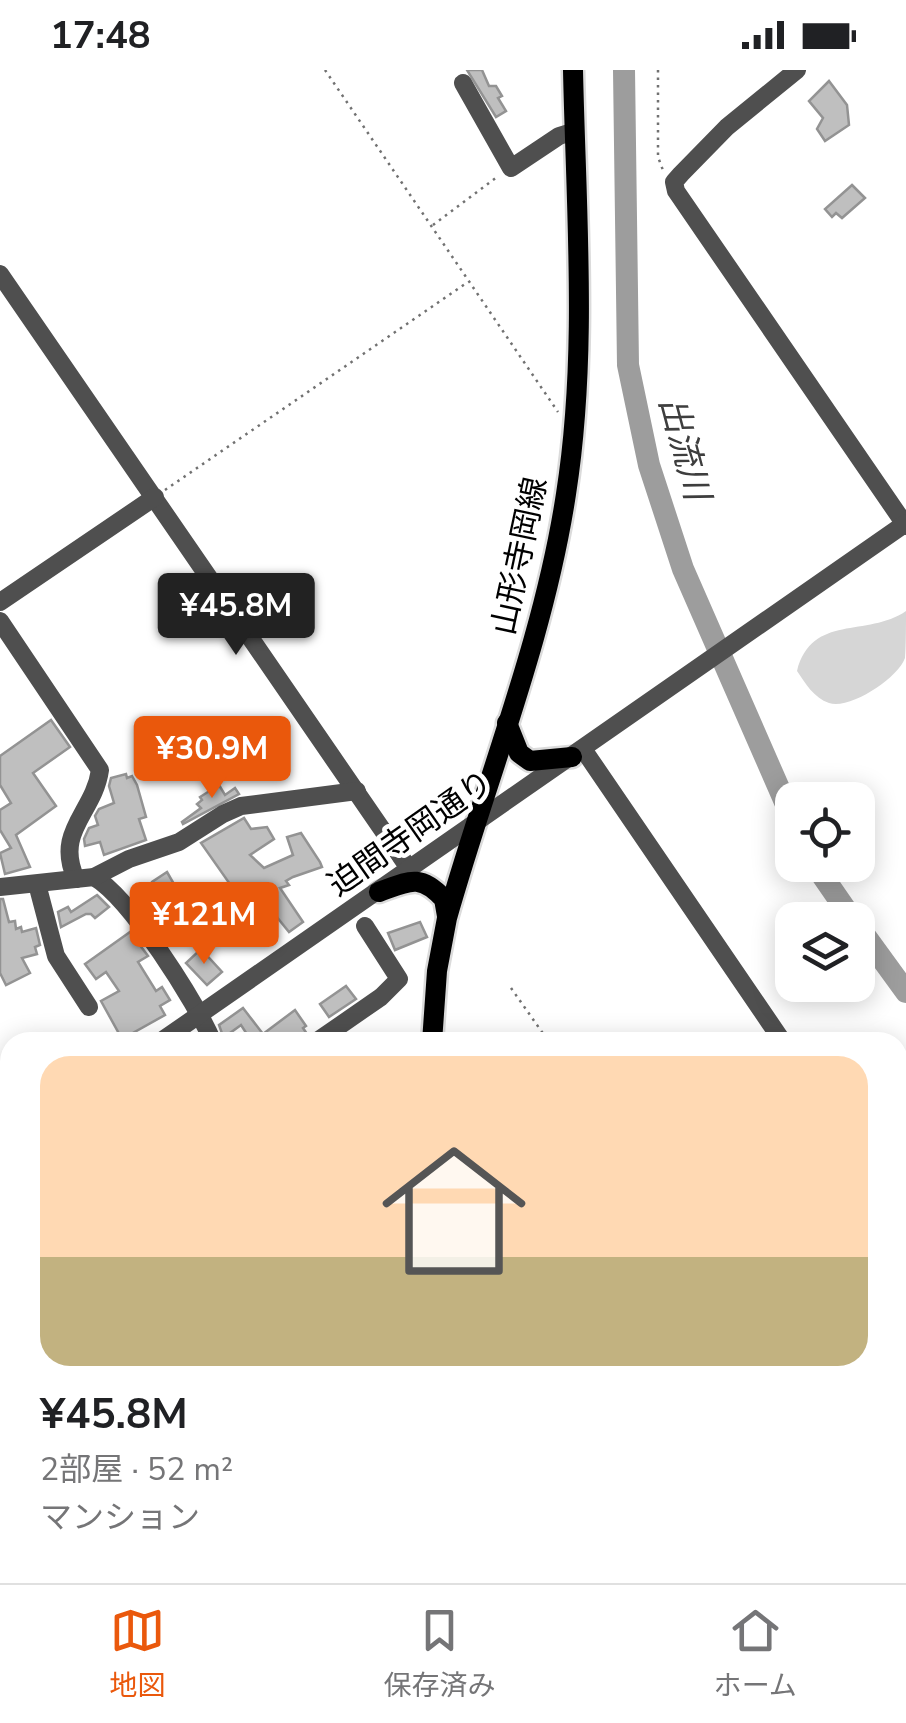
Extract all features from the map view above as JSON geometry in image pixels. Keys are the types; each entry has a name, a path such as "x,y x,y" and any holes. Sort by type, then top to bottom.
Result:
{"main road":[{"name":"山形寺岡線","path":"433,1032 436,970 447,918 545,600 566,494 580,301 573,70"},
{"path":"506,723 519,754 530,761 577,753"},
{"path":"379,892 411,880 424,882 444,899 447,918"}],"street":[{"path":"798,70 728,126 680,174 674,182 676,191 906,524"},
{"path":"463,83 511,168 559,136 575,131"},
{"path":"0,274 410,870"},
{"path":"0,602 155,497"},
{"name":"迫間寺岡通り","path":"175,1032 906,524"},
{"path":"0,622 100,770 69,842 69,858 85,878 113,890 201,1014 209,1032"},
{"path":"577,753 777,1032"},
{"path":"0,887 85,878 179,842 240,806 357,791"},
{"path":"37,884 56,956 89,1007"},
{"path":"330,1032 381,997 399,979 366,926"}],"path":[{"path":"326,70 573,434"},
{"path":"658,70 658,157 676,191"},
{"path":"433,225 511,168"},
{"path":"155,497 469,281"},
{"path":"511,988 541,1032"}],"shaded area":[{"path":"906,611 905,658 872,691 849,702 829,703 814,694 797,671 804,653 815,641"}],"building":[{"path":"467,70 482,70 489,86 496,86 502,96 498,98 506,111 496,117"},
{"path":"829,81 847,105 849,125 825,141 817,129 823,118 809,101"},
{"path":"852,185 865,198 842,218 836,213 832,217 825,209"},
{"path":"51,720 70,747 33,773 56,806 16,835 30,867 5,874 0,853 11,848 0,830 0,810 11,803 0,785 0,756"},
{"path":"126,774 137,785 146,817 139,819 146,840 104,855 100,842 85,846 84,839 89,828 98,825 95,816 99,809 114,803 111,778"},
{"path":"219,785 225,795 235,788 239,794 183,824 201,808 197,804 202,800 200,797"},
{"path":"244,818 251,829 267,827 274,839 250,855 264,868 293,855 287,837 301,833 322,867 293,877 286,881 289,885 280,888 303,922 289,932 255,890 239,897 201,843"},
{"path":"167,872 174,884 160,893 184,928 168,941 147,913 150,911 145,903 155,896 149,887 152,882"},
{"path":"97,895 109,907 95,918 86,914 61,927 58,912 68,907 71,912"},
{"path":"0,899 9,922 15,921 16,929 21,927 22,932 36,928 40,945 35,947 37,954 22,958 30,973 6,985 0,973"},
{"path":"420,922 427,937 395,950 388,933"},
{"path":"130,932 148,956 138,962 156,991 162,987 170,1000 160,1006 165,1015 135,1032 118,1032 101,1001 119,991 106,972 96,979 85,964"},
{"path":"201,949 222,972 207,985 186,963"},
{"path":"346,986 356,999 329,1017 320,1004"},
{"path":"243,1008 261,1032 246,1032 241,1025 231,1032 221,1032 219,1025"},
{"path":"295,1010 306,1026 306,1032 266,1032"}],"waterway":[{"name":"出流川","path":"624,70 628,365 649,465 683,569 776,782"},
{"name":"出流川","path":"827,882 841,902"},
{"name":"出流川","path":"875,949 906,992"}]}
